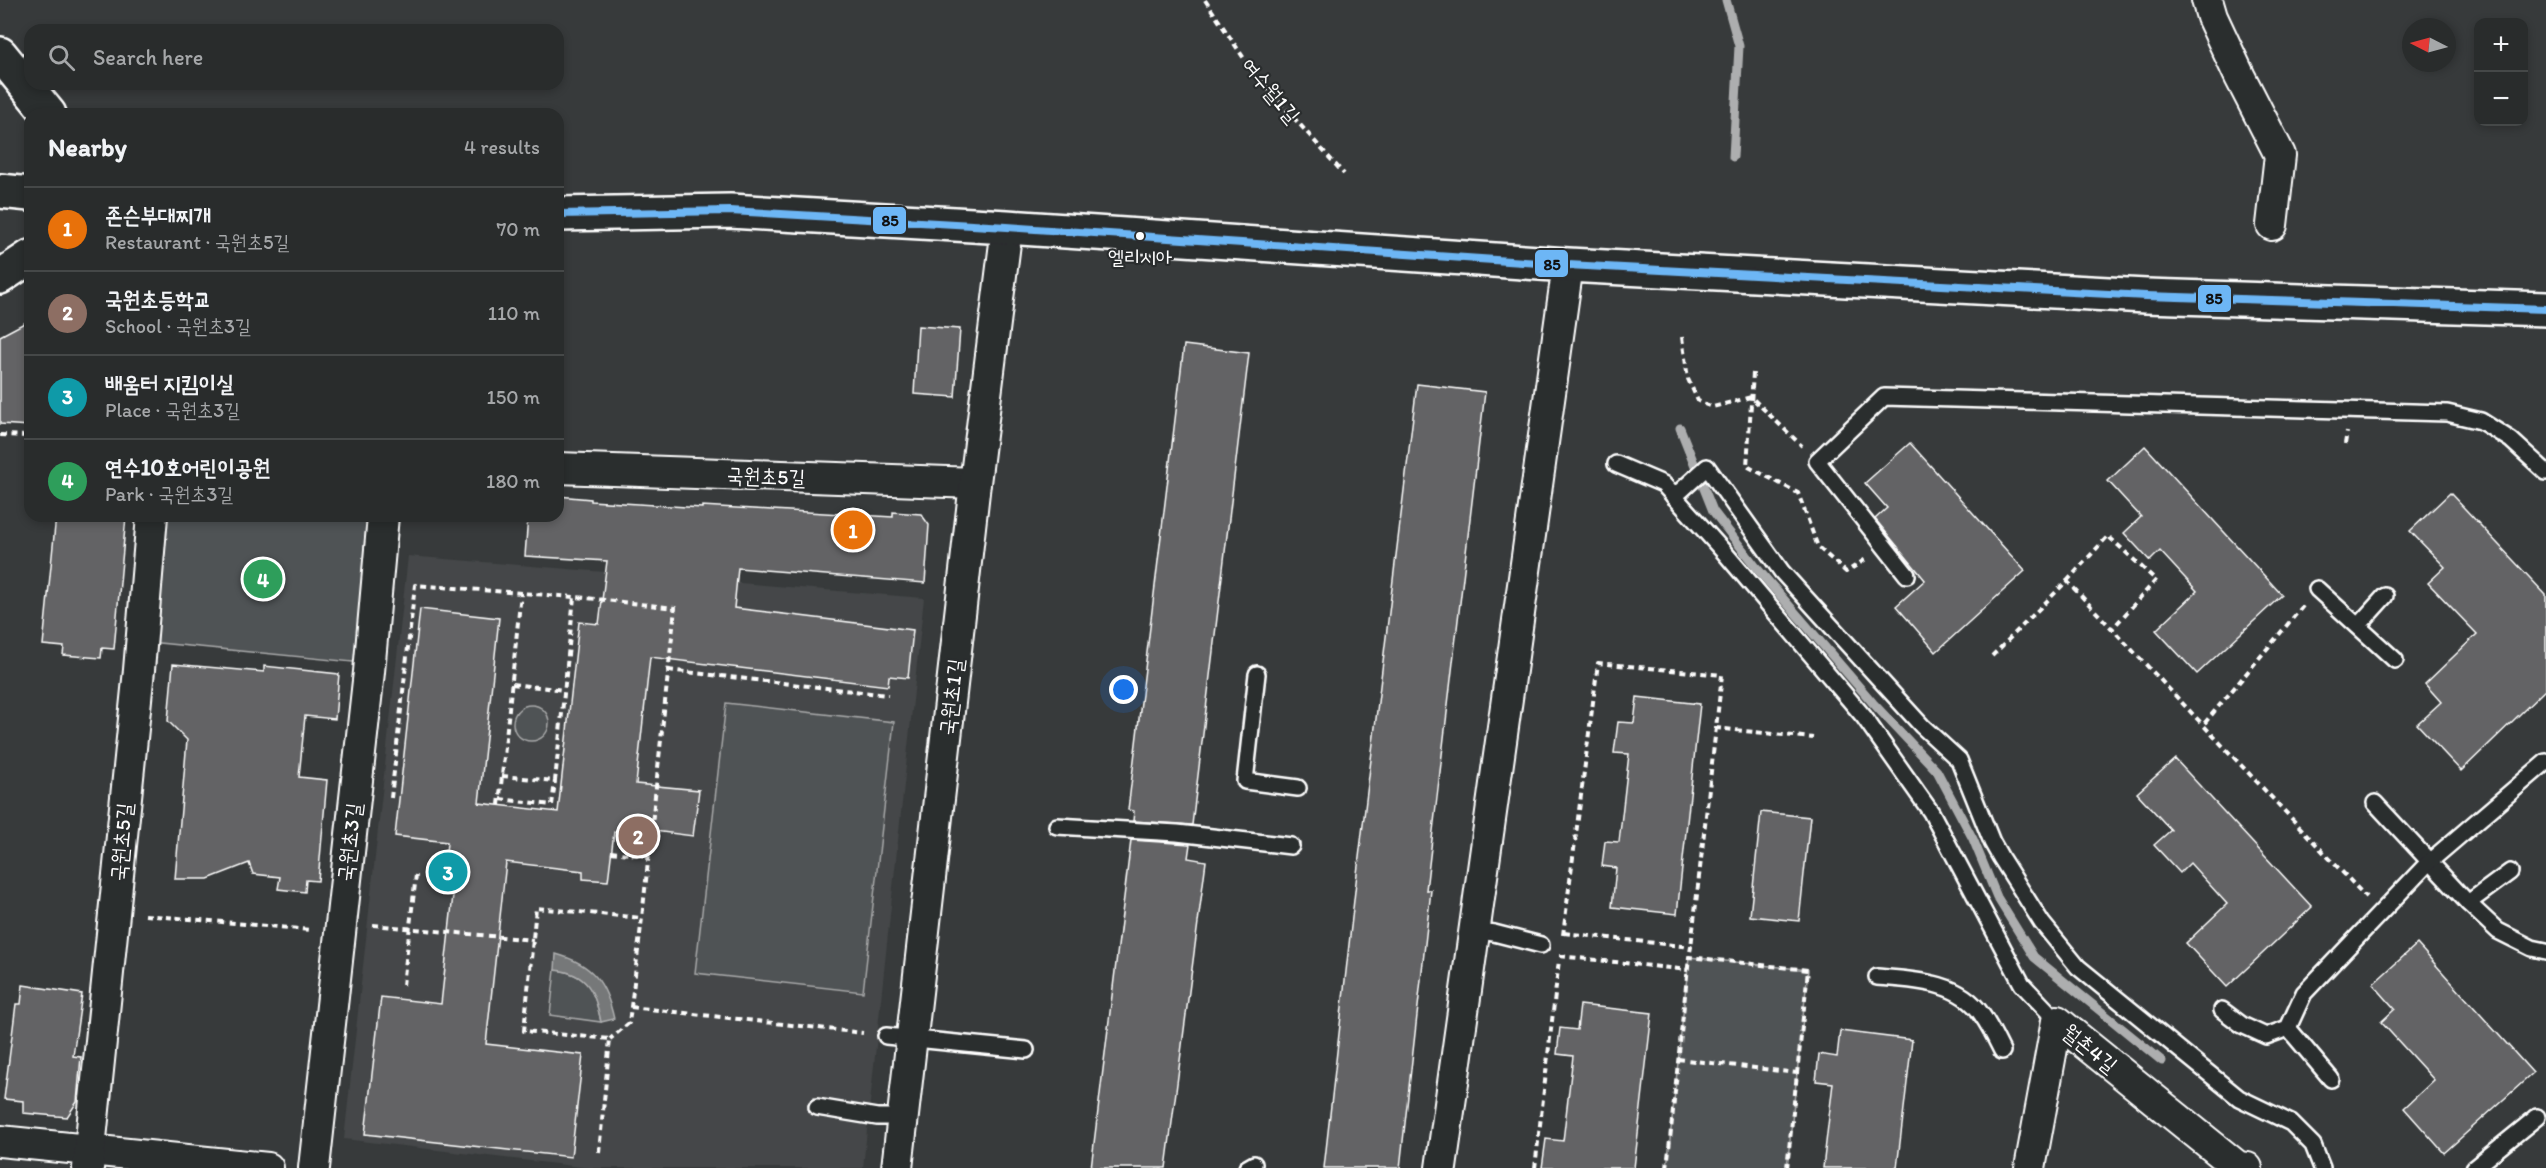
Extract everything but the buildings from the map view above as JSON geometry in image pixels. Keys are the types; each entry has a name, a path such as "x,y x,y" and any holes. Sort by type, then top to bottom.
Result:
{"street":[{"path":"2207,0 2212,17 2240,77 2280,154 2272,225"},
{"path":"0,54 24,83"},
{"path":"29,90 44,108"},
{"path":"0,191 24,193"},
{"path":"564,214 730,211 1007,227 1568,265 2146,296 2546,309"},
{"name":"국원초1길","path":"897,1168 903,1117 898,1037 975,483 1007,227"},
{"path":"0,277 24,261"},
{"path":"1441,1168 1568,265"},
{"name":"국원초5길","path":"564,468 975,483"},
{"name":"국원초5길","path":"89,1159 151,522"},
{"name":"국원초3길","path":"314,1168 353,929 369,672 382,522"},
{"name":"월촌4길","path":"2030,1168 2057,1021 2238,1168"},
{"path":"0,1141 89,1159 268,1168"},
{"path":"2238,1168 2247,1168"}],"lane":[{"path":"1907,575 1817,461 1884,397 2447,413 2481,421 2511,440 2546,472"},
{"path":"1616,464 1663,484 1864,717 1931,812 2022,984 2057,1021"},
{"path":"1674,497 1707,467 1782,572 1922,726 1959,760 1992,842 2001,858 2042,923 2078,967 2239,1098 2292,1123 2313,1144 2322,1168"},
{"path":"2317,589 2395,660"},
{"path":"2358,626 2385,596"},
{"path":"1257,674 1245,782 1298,788"},
{"path":"2222,1010 2242,1025 2266,1036 2288,1028 2304,993 2429,862 2546,762"},
{"path":"2374,803 2468,903 2498,931 2532,948 2546,951"},
{"path":"1057,826 1177,833 1291,846"},
{"path":"2468,903 2510,872"},
{"path":"1473,930 1541,945"},
{"path":"1877,977 1927,981 1962,994 1981,1013 2002,1051"},
{"path":"2288,1028 2331,1079"},
{"path":"898,1037 1026,1050"},
{"path":"818,1107 876,1117 903,1117"},
{"path":"2474,1168 2537,1117"}],"path":[{"name":"여수월1길","path":"1205,0 1253,72 1344,174"},
{"path":"1682,337 1688,379 1698,401 1713,407 1751,397"},
{"path":"1753,373 1747,466 1798,493 1818,547 1846,572 1884,546"},
{"path":"1751,397 1817,461"},
{"path":"0,435 24,436"},
{"path":"1992,656 2108,536 2156,580 2112,629"},
{"path":"2067,581 2381,912"},
{"path":"391,798 415,585 574,597 675,608 629,1023 610,1039 599,1152"},
{"path":"2203,725 2317,589"},
{"path":"499,806 521,593"},
{"path":"500,799 552,805 574,597"},
{"path":"1535,1168 1598,663 1722,675 1667,1168"},
{"path":"668,670 888,694"},
{"path":"512,684 564,690"},
{"path":"1715,728 1813,738"},
{"path":"502,776 555,781"},
{"path":"611,852 648,856"},
{"path":"404,985 416,875"},
{"path":"610,1039 524,1031 536,908 642,918"},
{"path":"114,912 353,929 410,927 533,940"},
{"path":"1563,933 1691,947"},
{"path":"1560,956 1688,970"},
{"path":"1689,957 1808,970 1787,1168"},
{"path":"631,1006 898,1037"},
{"path":"1678,1059 1797,1073"}],"shaded area":[{"path":"160,522 376,522 363,663 149,642"},
{"path":"408,556 924,598 863,1168 590,1168 344,1139"},
{"path":"726,703 894,722 863,992 695,973"},
{"path":"531,705 544,710 549,723 544,736 531,741 518,736 513,723 518,710"},
{"path":"556,954 589,969 607,995 614,1019 601,1022 593,993 588,986 575,975 555,970"},
{"path":"1689,957 1808,970 1787,1168 1667,1168"},
{"path":"555,970 575,975 588,986 593,993 601,1022 550,1015"}],"waterway":[{"path":"1726,0 1739,46 1733,157"},
{"path":"1680,428 1713,511 1756,567 1873,703 1937,771 1973,839 1997,897 2034,957 2162,1061"}],"transit line":[{"name":"85","path":"564,214 730,211 1007,227 1568,265 2146,296 2546,309"}],"place":[{"name":"엘리시아","path":"1140,236"},
{"name":"존슨부대찌개","path":"853,530"},
{"name":"연수10호어린이공원","path":"263,579"},
{"name":"국원초등학교","path":"638,836"},
{"name":"배움터 지킴이실","path":"448,872"}]}
